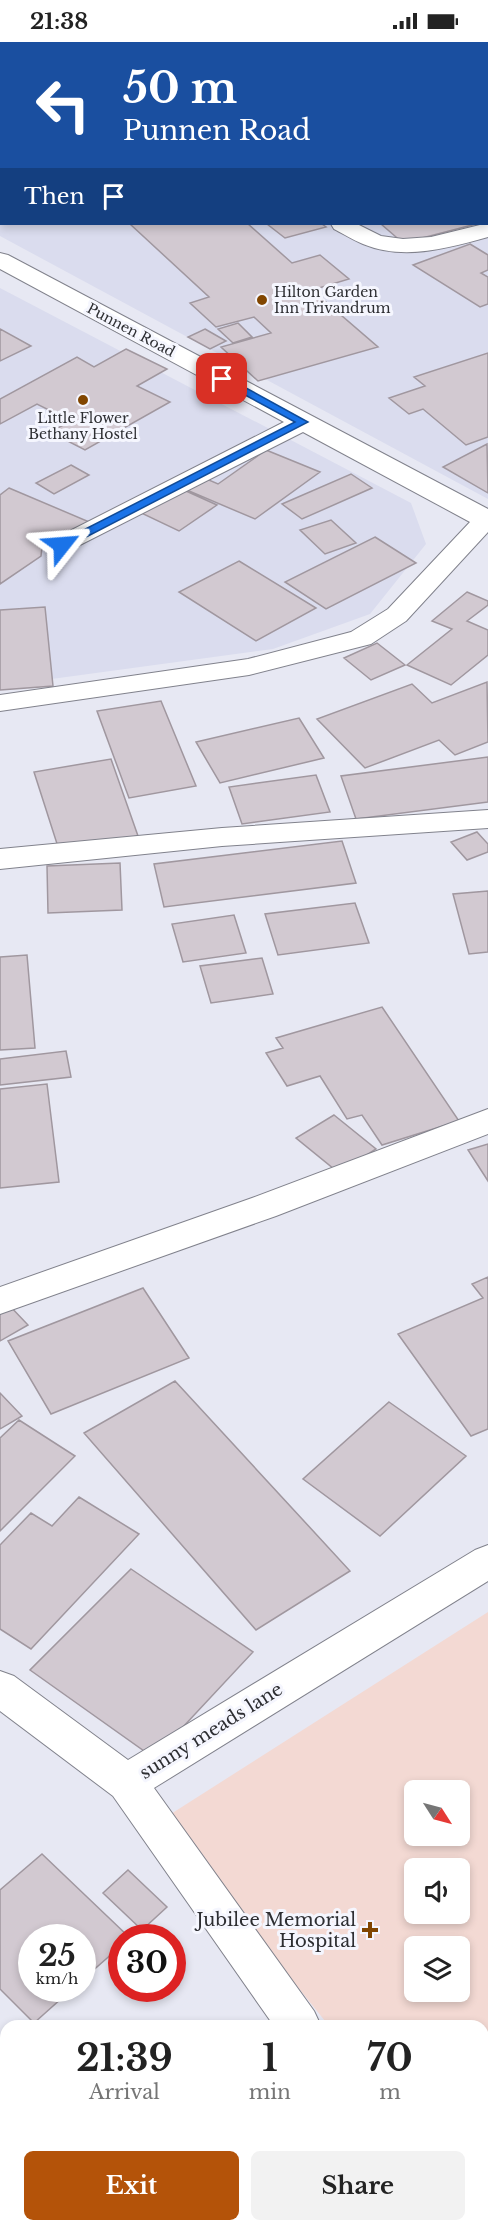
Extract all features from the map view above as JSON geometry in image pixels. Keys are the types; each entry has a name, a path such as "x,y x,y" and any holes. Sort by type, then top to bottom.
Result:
{"street":[{"path":"344,225 373,241 400,247 441,243 488,230"},
{"name":"Punnen Road","path":"0,260 487,521"},
{"path":"62,545 303,422"},
{"path":"0,703 249,667 361,638 397,615 487,521"},
{"path":"0,859 222,837 488,819"},
{"path":"0,1301 264,1207 488,1121"},
{"name":"sunny meads lane","path":"295,2020 127,1783 488,1561"},
{"path":"0,1688 127,1783"}],"shaded area":[{"path":"0,225 488,225 488,499 0,236"},
{"path":"0,288 411,503 426,544 370,614 273,649 0,686"},
{"name":"Jubilee Memorial Hospital","path":"488,1612 488,2020 324,2020 163,1819"}],"building":[{"name":"Hilton Garden Inn Trivandrum","path":"131,225 249,225 292,263 320,255 349,279 312,290 378,347 258,381 221,347 271,333 254,317 216,327 190,303 209,297"},
{"path":"268,225 323,225 326,227 285,238"},
{"path":"382,225 472,225 403,243"},
{"path":"470,244 488,255 488,270 481,273 488,277 488,304 480,307 413,265"},
{"path":"238,323 252,337 233,343 218,329"},
{"path":"0,329 31,346 0,361"},
{"path":"205,329 226,341 210,349 188,337"},
{"name":"Little Flower Bethany Hostel","path":"126,349 167,369 137,386 170,402 85,450 50,432 71,421 37,404 0,424 0,399 77,357 94,367"},
{"path":"488,353 488,437 466,445 423,409 409,414 389,398 425,386 414,377"},
{"path":"487,444 488,493 443,467"},
{"path":"266,450 320,472 255,519 182,488 202,477 218,484"},
{"path":"71,465 89,475 54,494 36,483"},
{"path":"351,474 372,488 302,519 282,504"},
{"path":"175,486 217,505 179,531 137,511"},
{"path":"9,488 94,524 42,547 41,556 0,584 0,495"},
{"path":"331,520 356,543 325,554 300,530"},
{"path":"375,537 416,563 326,609 285,582"},
{"path":"239,561 316,608 256,641 179,592"},
{"path":"467,592 488,601 488,605 467,621 488,630 488,655 451,685 407,665 452,629 432,621"},
{"path":"45,607 53,686 0,690 0,610"},
{"path":"377,643 405,665 371,680 344,658"},
{"path":"487,682 488,742 455,755 439,740 365,768 317,719 412,684 432,703"},
{"path":"161,701 196,786 129,798 97,711"},
{"path":"299,718 324,758 220,783 196,742"},
{"path":"488,757 488,802 356,819 341,776"},
{"path":"111,759 138,836 59,850 34,772"},
{"path":"316,775 330,812 242,824 229,787"},
{"path":"477,832 488,844 488,852 467,860 451,842"},
{"path":"342,841 356,883 164,907 154,864"},
{"path":"120,863 122,910 48,913 47,866"},
{"path":"488,891 488,952 469,954 453,894"},
{"path":"355,903 369,943 278,955 265,914"},
{"path":"234,915 246,953 183,962 172,924"},
{"path":"27,955 35,1048 0,1050 0,957"},
{"path":"262,958 273,994 211,1003 200,966"},
{"path":"382,1007 459,1121 382,1145 362,1115 347,1119 320,1076 287,1086 266,1053 283,1048 276,1038"},
{"path":"66,1051 71,1077 0,1085 0,1059"},
{"path":"47,1084 59,1182 0,1188 0,1089"},
{"path":"334,1115 376,1149 339,1173 296,1138"},
{"path":"488,1144 488,1181 468,1150"},
{"path":"488,1277 488,1429 471,1436 398,1334 483,1298 472,1284"},
{"path":"143,1288 189,1358 51,1414 8,1341"},
{"path":"8,1304 28,1325 0,1341 0,1308"},
{"path":"175,1381 350,1571 256,1630 84,1433"},
{"path":"0,1393 22,1416 0,1429"},
{"path":"389,1402 466,1456 380,1536 303,1479"},
{"path":"19,1420 75,1456 0,1531 0,1438"},
{"path":"79,1497 139,1534 31,1649 0,1629 0,1545 31,1513 52,1526"},
{"path":"131,1569 253,1652 154,1758 30,1670"},
{"path":"42,1854 115,1924 108,1924 108,1957 96,1968 96,1924 18,1924 18,2002 57,2002 37,2020 31,2020 0,1989 0,1890"},
{"path":"128,1870 167,1907 149,1924 136,1924 103,1893"}],"place":[{"name":"Hilton Garden Inn Trivandrum","path":"262,300"},
{"name":"Little Flower Bethany Hostel","path":"83,400"},
{"name":"Jubilee Memorial Hospital","path":"370,1930"}],"route":[{"path":"62,545 303,422 222,379"}]}
